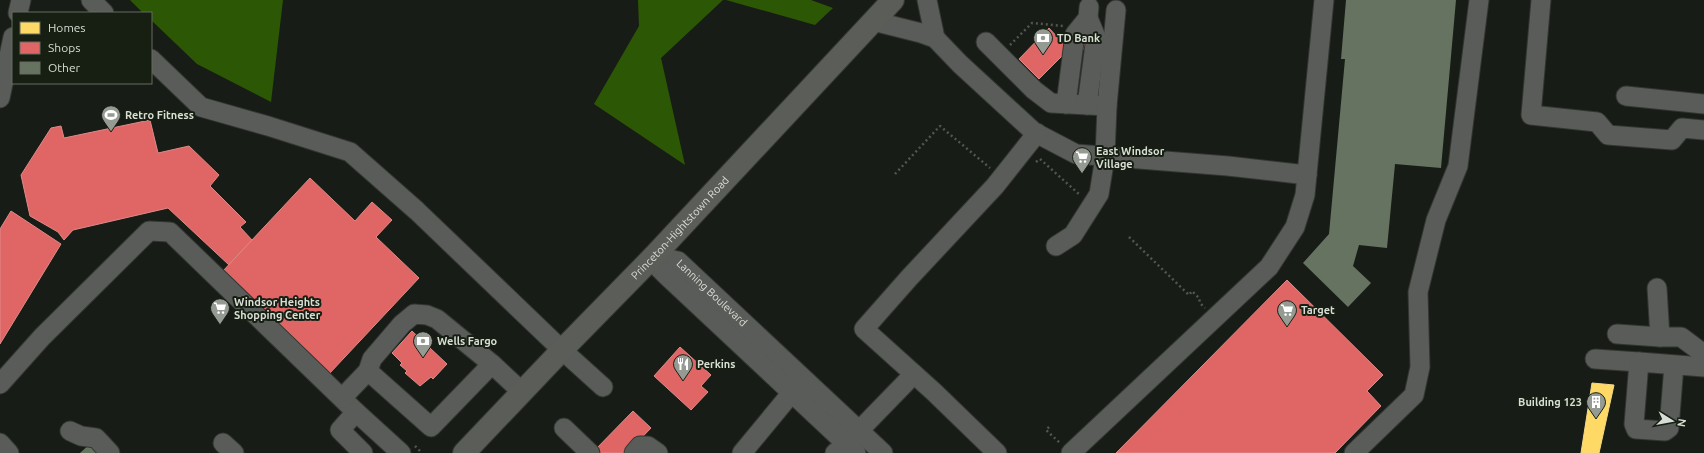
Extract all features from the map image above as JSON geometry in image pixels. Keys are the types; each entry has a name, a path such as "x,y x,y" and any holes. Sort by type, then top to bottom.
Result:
{"main road":[{"name":"Princeton-Hightstown Road","path":"464,453 654,256 881,8"}],"street":[{"path":"18,12 21,0"},
{"path":"91,0 103,12"},
{"path":"927,0 935,38"},
{"path":"1071,453 1269,267 1295,227 1305,195 1324,0"},
{"path":"1354,453 1414,396 1420,367 1418,292 1436,220 1458,166 1479,0"},
{"path":"1541,0 1531,115 1597,122 1608,135 1672,140 1682,128 1704,130"},
{"path":"881,8 921,33 935,38 960,64 1037,133 1076,154 1228,166 1307,175"},
{"path":"1056,246 1073,235 1099,194 1105,157 1107,106 1116,10"},
{"path":"1077,105 1075,34 1088,13"},
{"path":"0,98 12,42"},
{"path":"986,42 1034,90 1051,103 1107,106"},
{"path":"152,60 201,107 350,152 417,211 562,350 603,387"},
{"path":"1626,96 1704,104"},
{"path":"997,453 914,374 864,330 909,278 1001,178 1037,133"},
{"path":"0,384 42,337 149,231 170,232 356,412 402,453"},
{"name":"Lanning Boulevard","path":"654,256 678,261 804,379 849,445"},
{"name":"Lanning Boulevard","path":"654,256 659,268 666,275 791,393 849,445 883,453"},
{"path":"1657,288 1660,337"},
{"path":"342,398 368,371 372,358 402,324 414,314 427,314 437,319 492,364 522,392"},
{"path":"1617,334 1681,337 1704,354"},
{"path":"1595,359 1704,367"},
{"path":"1638,362 1634,424 1636,429 1665,431 1669,428 1674,365"},
{"path":"368,371 431,427 492,364"},
{"path":"849,445 914,374"},
{"path":"742,453 804,379"},
{"path":"356,412 340,430 363,453"},
{"path":"576,453 564,428 590,453"},
{"path":"70,430 81,436 96,438 110,453"},
{"path":"0,443 9,453"},
{"path":"634,453 640,446 648,446 658,453"}],"path":[{"path":"896,174 940,126 1001,178"},
{"path":"1030,165 1040,159 1084,200"},
{"path":"1129,237 1189,295 1192,291 1199,298 1200,303 1208,310 1213,305 1223,310"},
{"path":"1049,427 1046,430 1071,453"}],"green space":[{"path":"130,0 283,0 271,102 197,64 152,21 152,12 142,12"},
{"path":"638,0 723,0 661,58 685,165 594,104 639,26"},
{"path":"726,0 811,0 833,8 815,25"}],"building: Homes":[{"name":"Building 123","path":"1592,383 1614,385 1599,453 1581,453"}],"building: Shops":[{"name":"TD Bank","path":"1049,28 1059,39 1062,36 1095,40 1094,50 1070,48 1039,79 1019,59"},
{"path":"150,120 158,153 189,146 219,175 210,186 246,222 240,227 252,240 229,265 168,208 73,230 64,240 58,232 30,216 21,175 51,128 61,126 64,138"},
{"path":"310,178 355,221 372,202 392,220 376,237 419,278 329,374 222,272"},
{"path":"11,211 61,244 0,344 0,229"},
{"name":"Target","path":"1287,280 1383,375 1367,391 1381,406 1335,453 1116,453"},
{"path":"412,331 447,364 433,379 431,377 420,386 405,373 407,371 400,365 402,363 392,353"},
{"name":"Perkins","path":"680,347 711,375 701,386 708,392 691,410 654,376"},
{"path":"633,411 651,428 627,453 593,452"}],"building: Other":[{"path":"1346,0 1456,0 1441,168 1395,164 1387,248 1359,245 1353,266 1371,283 1348,307 1303,263 1329,234 1345,59 1341,59"},
{"path":"92,442 103,453 80,453"}],"place":[{"name":"TD Bank","path":"1043,55"},
{"name":"Retro Fitness","path":"111,132"},
{"name":"East Windsor Village","path":"1082,174"},
{"name":"Windsor Heights Shopping Center","path":"220,325"},
{"name":"Target","path":"1287,327"},
{"name":"Wells Fargo","path":"423,358"},
{"name":"Perkins","path":"683,381"},
{"name":"Building 123","path":"1596,419"}]}
